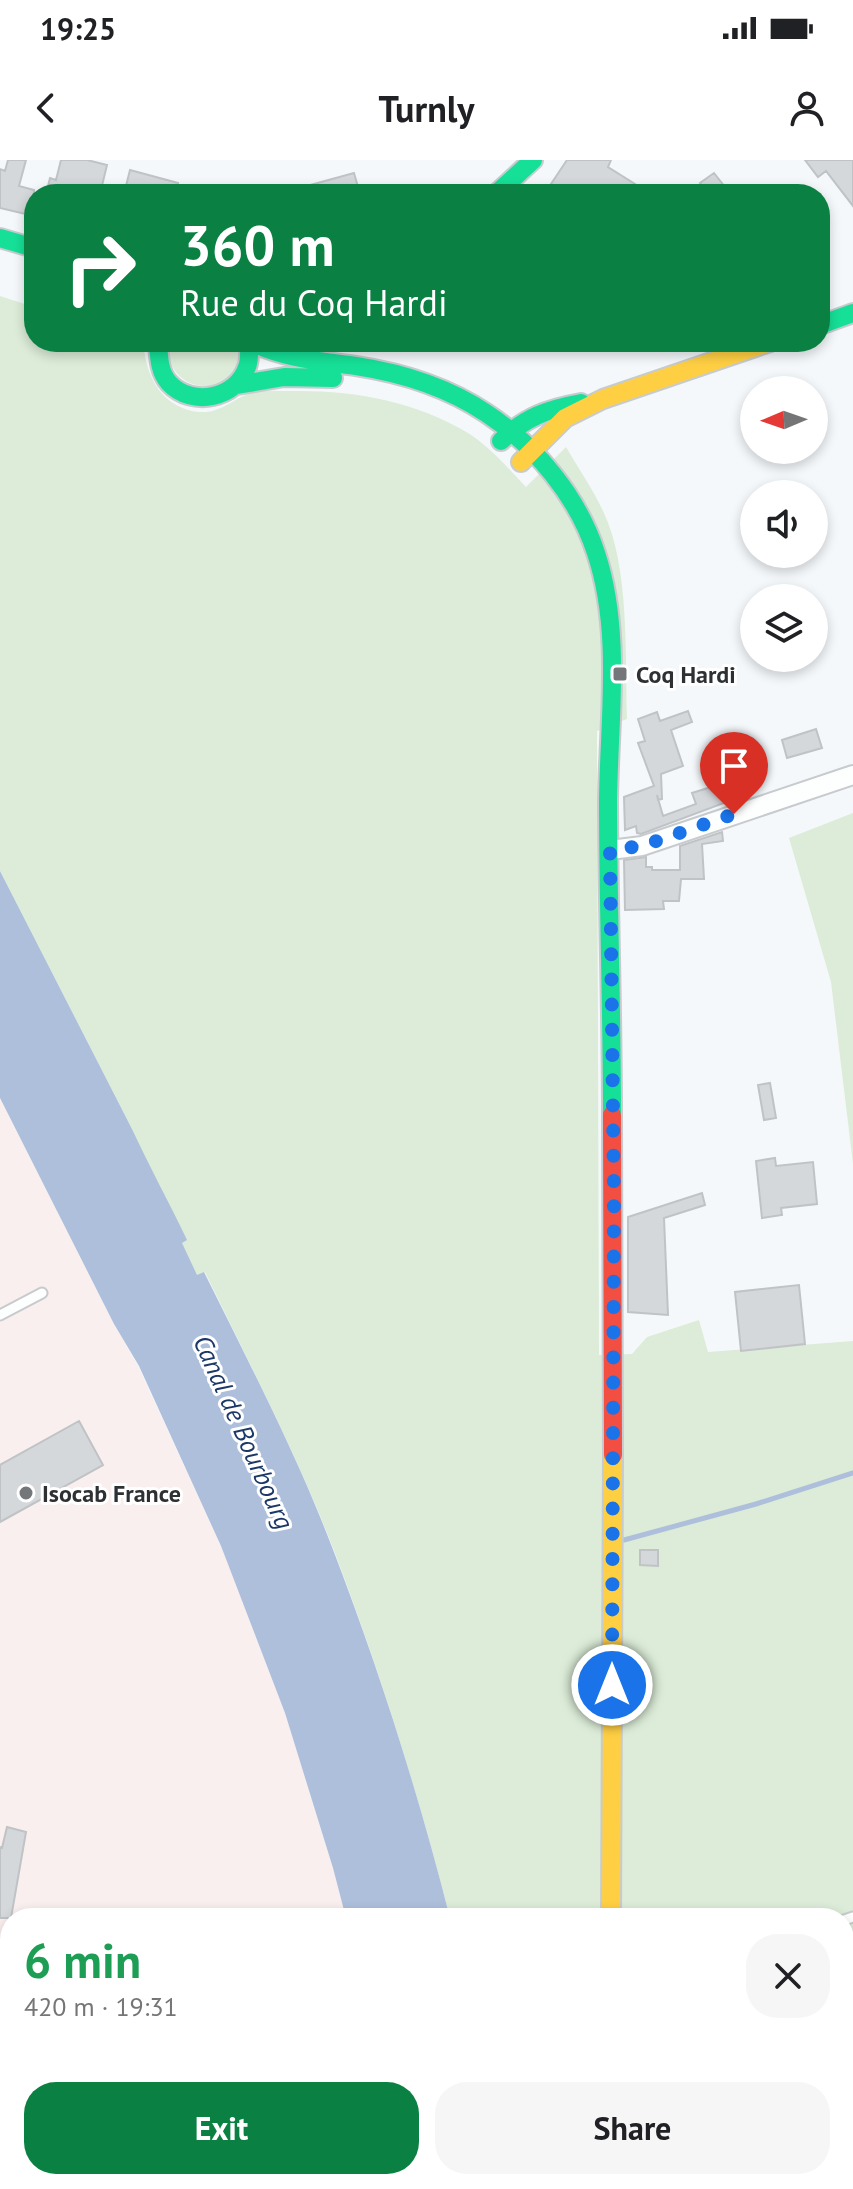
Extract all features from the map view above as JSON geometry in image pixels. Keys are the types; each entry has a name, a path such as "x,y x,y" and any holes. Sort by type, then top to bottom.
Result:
{"main road":[{"path":"491,184 521,162"},
{"path":"504,184 521,162"},
{"path":"830,321 853,313"},
{"path":"158,352 162,373 173,386 184,394 210,398 226,393 237,385 249,364 250,352"},
{"path":"274,352 411,376 466,400 526,457 556,507 585,542 587,569 598,615 609,756 614,1199 611,1908"},
{"path":"526,457 569,415 603,399 741,352"},
{"path":"237,385 300,376 348,379 388,387 452,410 505,436"},
{"path":"505,436 537,412 603,399"}],"street":[{"path":"610,850 642,846 853,775"}],"lane":[{"path":"0,1315 42,1293"}],"shaded area":[{"path":"0,1098 138,1366 221,1546 285,1713 343,1908 0,1908"}],"green space":[{"path":"0,296 24,304 24,352 145,352 151,375 162,394 180,407 192,411 211,411 247,394 264,391 361,395 405,405 468,433 491,451 526,487 566,447 603,511 612,533 622,585 626,641 627,719 597,731 599,1355 632,1354 647,1337 699,1320 708,1352 853,1341 853,1908 447,1908 382,1685 350,1593 304,1478 205,1272 197,1276 181,1243 186,1240 0,871"},
{"path":"170,352 238,352 238,361 231,374 221,383 209,386 184,380 170,358"},
{"path":"853,813 853,1164 831,982 789,838"}],"water":[{"name":"Canal de Bourbourg","path":"0,871 187,1240 182,1243 197,1275 204,1272 303,1477 382,1685 447,1908 343,1908 285,1713 221,1546 139,1366 114,1324 0,1098"}],"building":[{"path":"8,160 26,160 19,186 24,187 24,214 0,208 0,169 5,171"},
{"path":"61,160 87,160 107,165 102,184 48,184 50,178 56,180"},
{"path":"567,160 611,160 608,167 635,184 551,184"},
{"path":"805,160 853,160 853,206 826,171 818,177"},
{"path":"130,170 178,183 178,184 126,184"},
{"path":"354,173 357,184 314,184"},
{"path":"714,173 723,184 701,184"},
{"path":"688,711 692,722 671,730 683,766 661,774 662,799 658,800 663,816 696,804 692,793 711,787 707,774 729,766 740,797 641,834 637,833 636,826 625,830 624,797 654,786 638,743 645,741 638,719 657,712 660,721"},
{"path":"816,729 822,748 787,758 782,740"},
{"path":"722,832 723,841 702,844 704,879 681,879 679,901 663,901 664,909 625,910 624,860 646,857 646,867 652,867 652,870 680,870 680,846"},
{"path":"770,1083 776,1118 764,1120 758,1085"},
{"path":"775,1158 776,1166 813,1162 817,1204 781,1208 782,1215 762,1218 756,1161"},
{"path":"702,1193 705,1205 664,1218 668,1315 628,1312 628,1217"},
{"path":"799,1285 805,1344 741,1351 735,1292"},
{"name":"Isocab France","path":"79,1421 103,1465 0,1522 0,1465"},
{"path":"640,1550 658,1550 658,1566 640,1565"},
{"path":"7,1827 26,1832 13,1908 0,1908 2,1848"}],"waterway":[{"path":"624,1540 756,1504 853,1473"}],"traffic: fast":[{"path":"507,184 533,160"},
{"path":"0,238 24,245"},
{"path":"830,321 853,313"},
{"path":"159,352 161,369 169,383 179,391 201,397 213,396 234,386 247,367 249,352"},
{"path":"277,352 407,377 471,404 504,426 538,457 566,493 588,532 604,583 611,644 608,800 612,1115"},
{"path":"237,385 284,377 333,378"},
{"path":"501,441 538,415 581,403"}],"traffic: slow":[{"path":"521,462 565,418 603,399 741,352"},
{"path":"611,1908 613,1455"}],"traffic: jam":[{"path":"612,1115 613,1455"}],"place":[{"name":"Coq Hardi","path":"620,674"},
{"name":"Isocab France","path":"26,1493"}],"route":[{"path":"612,1685 614,1199 610,850 642,846 734,814"}]}
